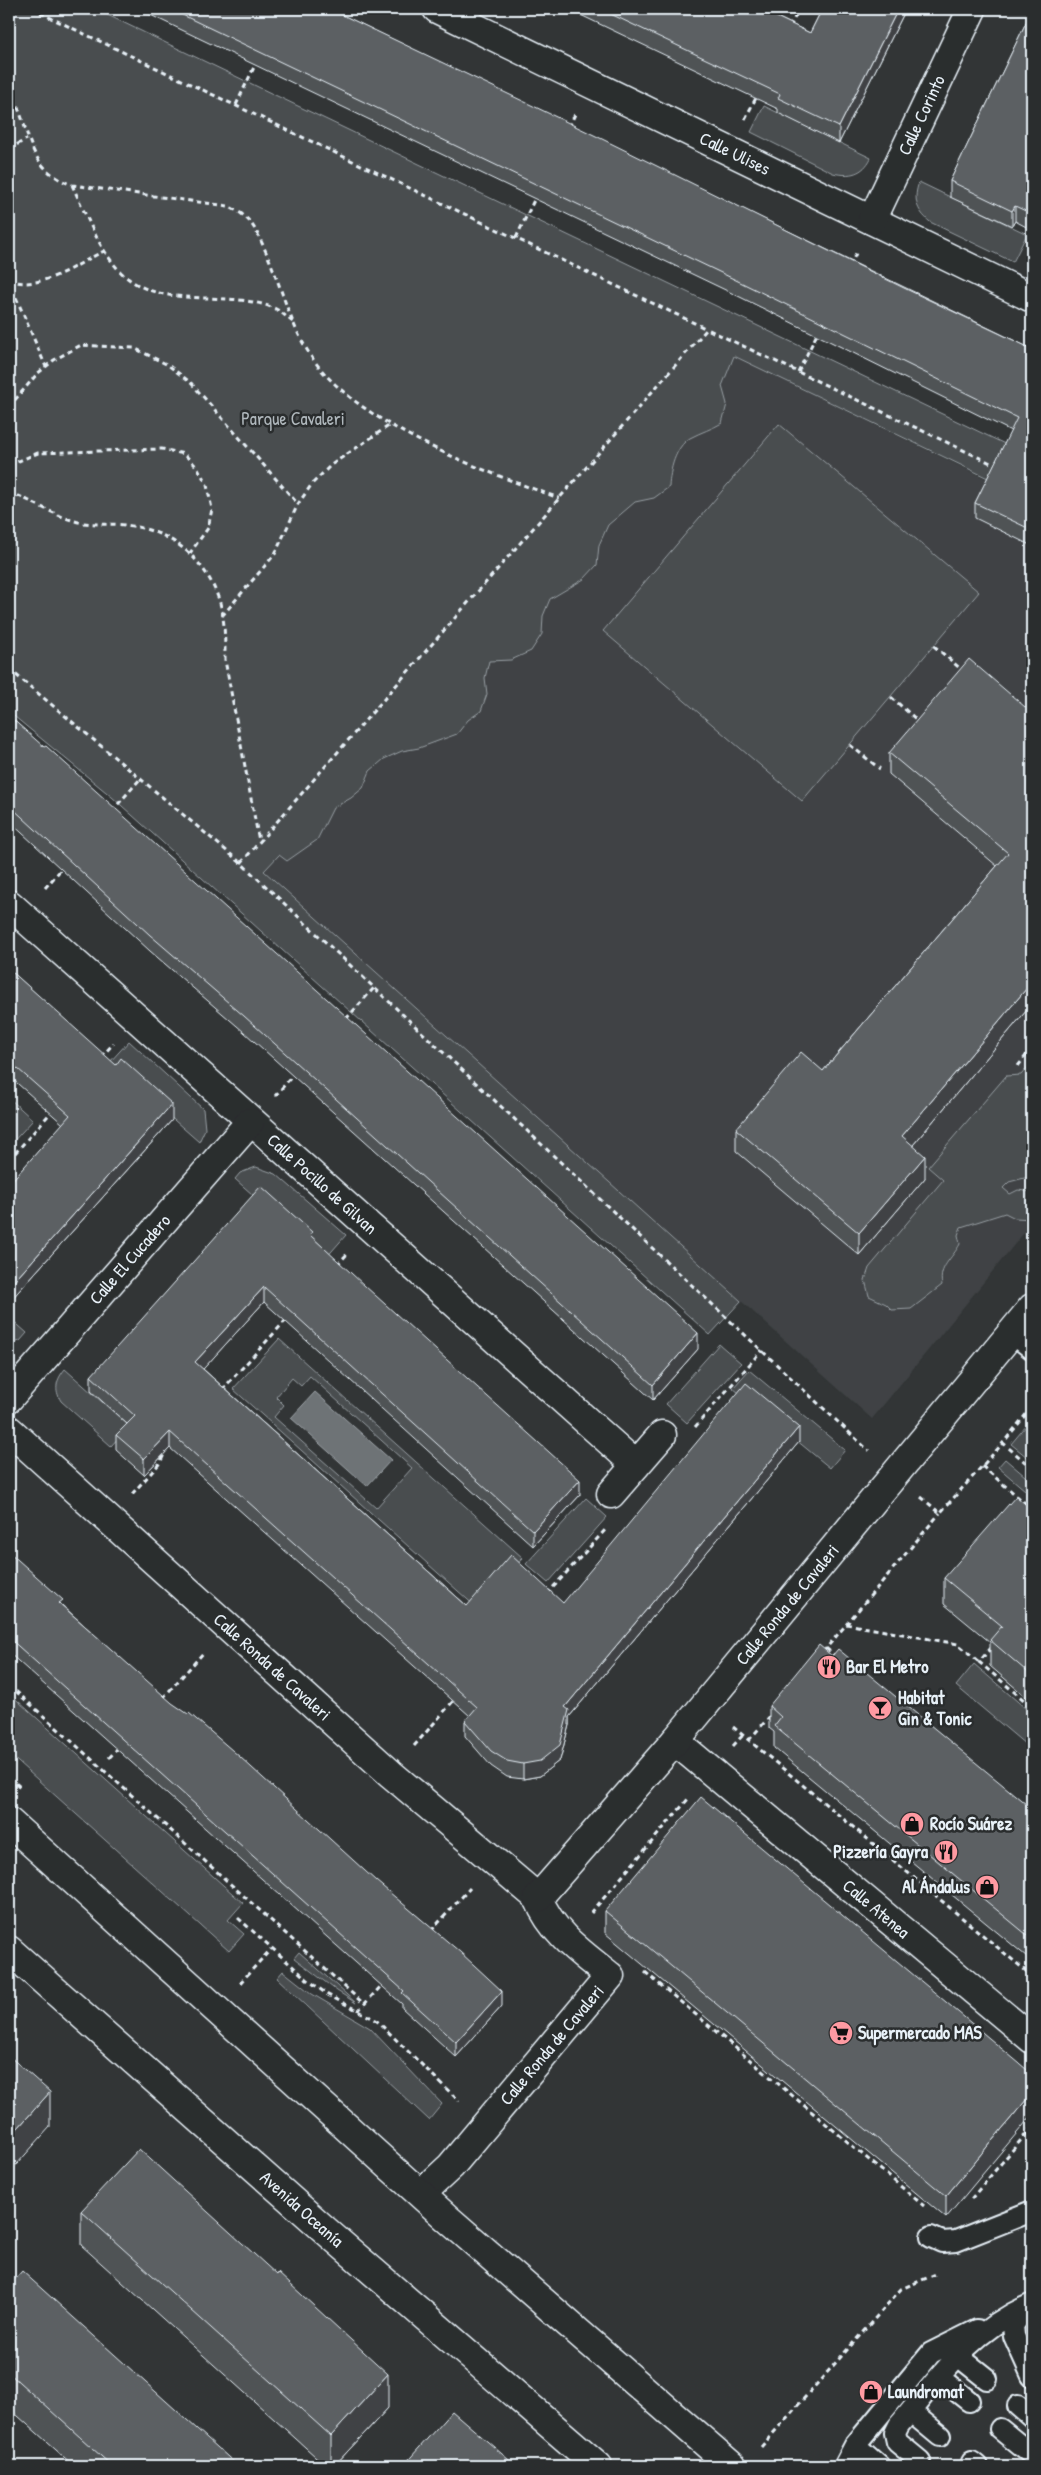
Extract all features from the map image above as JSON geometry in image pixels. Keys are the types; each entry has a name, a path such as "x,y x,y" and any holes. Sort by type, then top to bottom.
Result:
{"street":[{"name":"Calle Ulises","path":"437,9 1032,298"},
{"name":"Calle Corinto","path":"872,220 972,9"},
{"name":"Calle Pocillo de Gilvan","path":"15,909 250,1122 636,1465"},
{"name":"Calle El Cucadero","path":"9,1398 250,1122"},
{"name":"Calle Ronda de Cavaleri","path":"538,1898 675,1741 895,1475 1022,1341 1032,1308"},
{"name":"Calle Ronda de Cavaleri","path":"9,1430 391,1774 538,1898 545,1916 558,1933 610,1976 451,2166 422,2193"},
{"path":"611,1494 662,1435"},
{"name":"Calle Atenea","path":"675,1741 1032,2039"},
{"path":"9,1822 448,2218 732,2466"},
{"name":"Avenida Oceanía","path":"9,1950 333,2237 598,2466"}],"lane":[{"path":"931,2237 942,2242 956,2241 1032,2211"},
{"path":"844,2466 855,2445 931,2352 940,2346 1030,2305"},
{"path":"1030,2305 1013,2325 1014,2336 1032,2376"},
{"path":"920,2461 897,2442 894,2433 970,2342 999,2319"},
{"path":"958,2356 987,2379"},
{"path":"940,2378 969,2401"},
{"path":"910,2412 940,2436"},
{"path":"1000,2429 1032,2455 1028,2466"},
{"path":"855,2445 879,2466"}],"path":[{"path":"32,9 1005,470"},
{"path":"786,36 799,9"},
{"path":"236,105 257,61"},
{"path":"565,134 590,83"},
{"path":"730,151 760,89"},
{"path":"9,91 34,154 56,179 72,185 228,206 245,216 257,231 279,280 293,322 310,355 328,376 355,400 390,425 488,473 559,498"},
{"path":"9,149 27,139"},
{"path":"72,185 104,251 118,269 147,291 169,296 230,298 251,302 273,307 293,322"},
{"path":"516,238 536,195"},
{"path":"846,274 872,220"},
{"path":"9,281 19,284 44,280 104,251"},
{"path":"9,281 46,367"},
{"path":"798,372 820,327"},
{"path":"241,863 707,329"},
{"path":"9,407 54,360 81,345 99,344 134,348 168,365 191,383 298,504"},
{"path":"222,617 275,554 298,504 312,484 331,465 390,425"},
{"path":"9,465 38,453 162,449 184,454 198,468 207,484 212,509 208,528 190,553"},
{"path":"9,492 75,521 97,525 124,525 148,530 175,540 190,553 208,580 220,603 225,660 259,842"},
{"path":"934,646 965,672"},
{"path":"9,668 241,863 895,1475 940,1513"},
{"path":"891,697 918,721"},
{"path":"850,744 880,769"},
{"path":"109,814 140,779"},
{"path":"15,909 65,865"},
{"path":"342,1023 374,988"},
{"path":"98,1061 136,1018"},
{"path":"1018,1066 1032,1048"},
{"path":"250,1122 296,1072"},
{"path":"9,1160 60,1103"},
{"path":"330,1272 370,1228"},
{"path":"217,1396 290,1316"},
{"path":"662,1435 697,1426 762,1350"},
{"path":"820,1656 940,1513 1032,1408"},
{"path":"1003,1443 1032,1468"},
{"path":"108,1520 160,1463 163,1454 170,1447"},
{"path":"982,1466 1032,1509"},
{"path":"546,1595 616,1518 611,1494"},
{"path":"846,1624 958,1644 1032,1707"},
{"path":"159,1703 227,1626"},
{"path":"979,1662 997,1642"},
{"path":"826,1648 841,1661"},
{"path":"9,1684 364,2004"},
{"path":"391,1774 462,1692"},
{"path":"706,1704 1032,1976"},
{"path":"749,1740 775,1710"},
{"path":"730,1749 743,1735"},
{"path":"109,1758 122,1744"},
{"path":"9,1777 28,1795"},
{"path":"592,1920 591,1912 692,1794"},
{"path":"429,1933 494,1861"},
{"path":"238,1918 308,1980 376,2020 460,2102"},
{"path":"240,1984 271,1949"},
{"path":"638,1966 928,2210"},
{"path":"233,1977 248,1990"},
{"path":"358,2011 384,1983"},
{"path":"969,2202 1032,2127"},
{"path":"756,2452 901,2289 945,2270"}],"shaded area":[{"path":"734,356 1032,501 1032,1223 872,1419 264,871"},
{"path":"315,1392 391,1460 367,1486 291,1418"}],"green space":[{"name":"Parque Cavaleri","path":"9,9 95,9 1032,457 994,481 734,356 722,386 727,404 722,423 685,442 677,453 672,466 669,487 654,498 635,502 608,525 599,545 597,565 584,579 550,599 543,616 542,634 531,651 511,660 489,661 485,678 487,694 481,711 468,720 457,734 419,748 402,751 384,759 370,771 363,788 351,798 333,808 317,840 287,861 279,855 264,871 741,1301 710,1335 112,797 9,712"},
{"path":"764,106 871,158 864,168 855,173 845,175 833,173 751,132"},
{"path":"919,182 1027,234 1013,262 930,222 917,204 916,194"},
{"path":"779,424 979,592 802,801 603,631"},
{"path":"129,1041 203,1109 205,1129 199,1142 109,1063"},
{"path":"1032,1062 1032,1176 1009,1182 1003,1188 1010,1194 1018,1190 1032,1192 1032,1219 1015,1218 1005,1213 961,1227 958,1235 960,1244 946,1263 942,1273 942,1285 911,1309 892,1310 886,1304 869,1296 865,1280 869,1268 943,1180 928,1167 1006,1076 1021,1075"},
{"path":"9,1098 33,1120 9,1146"},
{"path":"256,1167 276,1174 346,1235 325,1259 235,1179 240,1173"},
{"path":"9,1317 27,1333 20,1341 10,1344"},
{"path":"279,1339 523,1558 477,1608 233,1389","holes":["310,1376 412,1468 376,1508 274,1417 284,1405 276,1397 292,1378 301,1386"]},
{"path":"719,1344 741,1363 687,1423 666,1404"},
{"path":"65,1369 129,1426 111,1446 61,1401 57,1392 57,1385"},
{"path":"749,1370 845,1450 830,1468 733,1388"},
{"path":"1032,1419 1032,1461 1011,1444"},
{"path":"1005,1459 1032,1482 1032,1496 998,1467"},
{"path":"586,1498 607,1517 548,1583 526,1564"},
{"path":"974,1664 1032,1714 1032,1750 956,1686"},
{"path":"9,1693 243,1903 228,1920 244,1934 229,1951 9,1754"},
{"path":"299,1952 356,2003 294,1958"},
{"path":"283,1971 312,1994 370,2028 442,2104 429,2120 277,1978"}],"building":[{"path":"170,9 330,9 594,135 1032,349 1032,530 975,503 1017,418 740,282"},
{"path":"600,9 760,9 810,33 822,9 898,9 839,127 778,98 780,94"},
{"path":"1032,10 1032,214 1015,206 1012,211 950,181"},
{"path":"969,659 1032,713 1032,982 902,1136 925,1156 859,1233 736,1129 801,1052 823,1071 1008,853 889,753"},
{"path":"9,716 44,747 46,746 698,1333 653,1385 244,1016 150,935 9,805"},
{"path":"9,969 116,1065 121,1058 172,1104 9,1287 9,1184 70,1115 9,1061"},
{"path":"261,1186 312,1232 310,1235 365,1286 580,1480 533,1531 264,1287 195,1362 467,1606 511,1555 563,1603 746,1383 799,1427 565,1707 569,1710 560,1745 540,1761 523,1764 507,1761 491,1751 465,1721 477,1707 170,1432 144,1459 116,1435 135,1416 91,1376"},
{"path":"1016,1496 1032,1510 1032,1676 990,1640 1002,1626 944,1578"},
{"path":"9,1552 63,1600 59,1603 172,1703 189,1713 240,1757 376,1881 460,1952 502,1991 456,2042 402,1993 404,1991 9,1638"},
{"path":"819,1645 832,1656 838,1649 1032,1809 1032,1939 774,1726 781,1717 769,1706"},
{"path":"701,1797 1032,2074 1032,2093 946,2196 605,1911"},
{"path":"9,2056 50,2092 9,2138"},
{"path":"139,2149 388,2374 331,2436 81,2211"},
{"path":"22,2271 238,2466 112,2466 9,2373 9,2286"},
{"path":"452,2411 516,2466 403,2466"}],"place":[{"name":"Bar El Metro","path":"829,1667"},
{"name":"Habitat Gin & Tonic","path":"880,1708"},
{"name":"Rocío Suárez","path":"912,1824"},
{"name":"Pizzería Gayra","path":"946,1852"},
{"name":"Al Ándalus","path":"987,1887"},
{"name":"Supermercado MAS","path":"841,2033"},
{"name":"Laundromat","path":"871,2392"}]}
